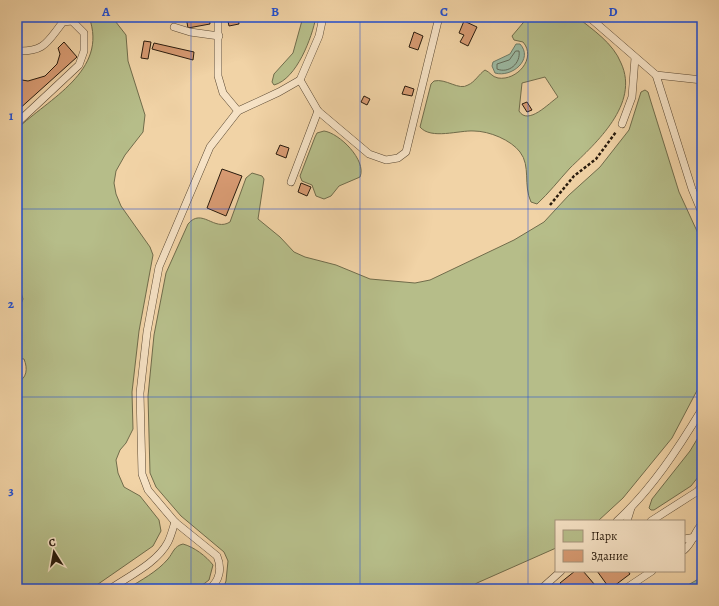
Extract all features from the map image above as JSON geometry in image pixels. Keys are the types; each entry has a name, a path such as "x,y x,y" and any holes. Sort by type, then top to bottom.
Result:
{"lane":[{"path":"218,17 218,76 223,94 238,110"},
{"path":"209,589 216,584 219,577 220,563 217,556 175,522 148,490 142,474 140,393 147,332 159,267 210,147 238,110 279,92 300,80 319,36 323,17"},
{"path":"300,80 318,111 369,154 386,160 398,158 406,152 438,17"},
{"path":"588,17 656,75 702,80"},
{"path":"17,51 28,51 42,48 63,22 72,21 84,33 84,51 79,65 17,123"},
{"path":"174,27 190,32 219,36"},
{"path":"622,124 632,97 635,58"},
{"path":"656,75 692,189 702,214"},
{"path":"291,182 318,111"},
{"path":"618,520 631,508 681,445 702,409"},
{"path":"652,520 698,491 702,485"},
{"path":"627,520 631,508"},
{"path":"110,589 162,552 169,542 175,522"},
{"path":"685,549 694,538 702,524"},
{"path":"685,539 702,536"},
{"path":"541,589 560,572"},
{"path":"624,589 650,572"}],"path":[{"path":"550,205 574,176 596,159 622,124"}],"green space":[{"path":"89,17 112,17 126,35 128,61 145,115 143,132 125,155 116,171 114,183 116,194 121,206 150,247 153,255 139,331 132,392 133,429 126,443 120,450 116,460 118,473 124,487 140,496 159,520 161,531 153,546 91,589 17,589 17,383 25,376 26,366 24,359 17,358 17,314 23,299 17,279 17,129 59,95 83,68 91,53 93,36"},
{"path":"303,17 316,17 307,46 290,75 274,85 272,82 274,74 293,53"},
{"path":"528,17 577,17 602,37 613,49 621,63 625,78 625,93 620,108 603,135 537,204 531,202 529,196 523,157 516,148 505,140 493,134 480,131 438,134 425,131 420,127 431,84 434,81 443,81 456,86 464,86 473,82 485,70 494,77 498,78 512,76 518,72 526,61 528,55 527,48 523,42 514,40 512,36","holes":["545,77 558,97 533,115 523,115 519,111 522,83"]},
{"path":"645,90 648,92 679,192 702,242 702,381 672,438 623,498 599,520 555,520 555,548 477,583 468,589 223,589 226,581 228,561 224,552 181,516 156,487 150,473 148,396 154,335 166,273 188,224 193,219 198,218 219,224 230,222 246,178 252,173 262,176 264,179 258,219 280,237 294,252 305,257 336,265 370,279 415,283 430,280 514,240 544,222 569,195 600,167 629,130 641,92"},
{"path":"324,131 337,137 350,148 356,156 361,170 360,177 339,186 331,196 324,199 316,196 312,185 302,181 300,176 317,133"},
{"path":"702,431 702,472 691,486 654,510 651,510 649,508 652,499 690,451"},
{"path":"183,544 200,552 213,565 209,580 197,589 127,589 149,576 159,568 176,548"}],"water":[{"path":"516,44 520,44 524,50 523,61 514,70 508,73 495,73 492,66 493,62 510,54"},
{"path":"702,577 702,589 681,589"}],"building":[{"path":"117,17 128,17 118,21"},
{"path":"186,17 209,17 210,24 188,28"},
{"path":"227,17 238,17 239,24 229,26"},
{"path":"464,21 477,27 468,46 460,42 464,35 459,33"},
{"path":"414,32 423,36 418,50 409,47"},
{"path":"144,41 151,42 148,59 141,58"},
{"path":"64,42 77,57 17,111 17,75 22,80 28,81 45,76 57,64 60,54 58,48"},
{"path":"154,43 194,52 193,60 152,49"},
{"path":"405,86 414,89 412,96 402,94"},
{"path":"364,96 370,99 367,105 361,102"},
{"path":"527,102 532,110 527,112 522,104"},
{"path":"280,145 289,148 286,158 276,154"},
{"path":"222,169 242,176 226,216 207,208"},
{"path":"301,183 311,187 307,196 298,192"},
{"path":"574,572 584,572 595,585 591,589 565,589 560,583"},
{"path":"598,572 629,572 630,574 610,589"}]}
